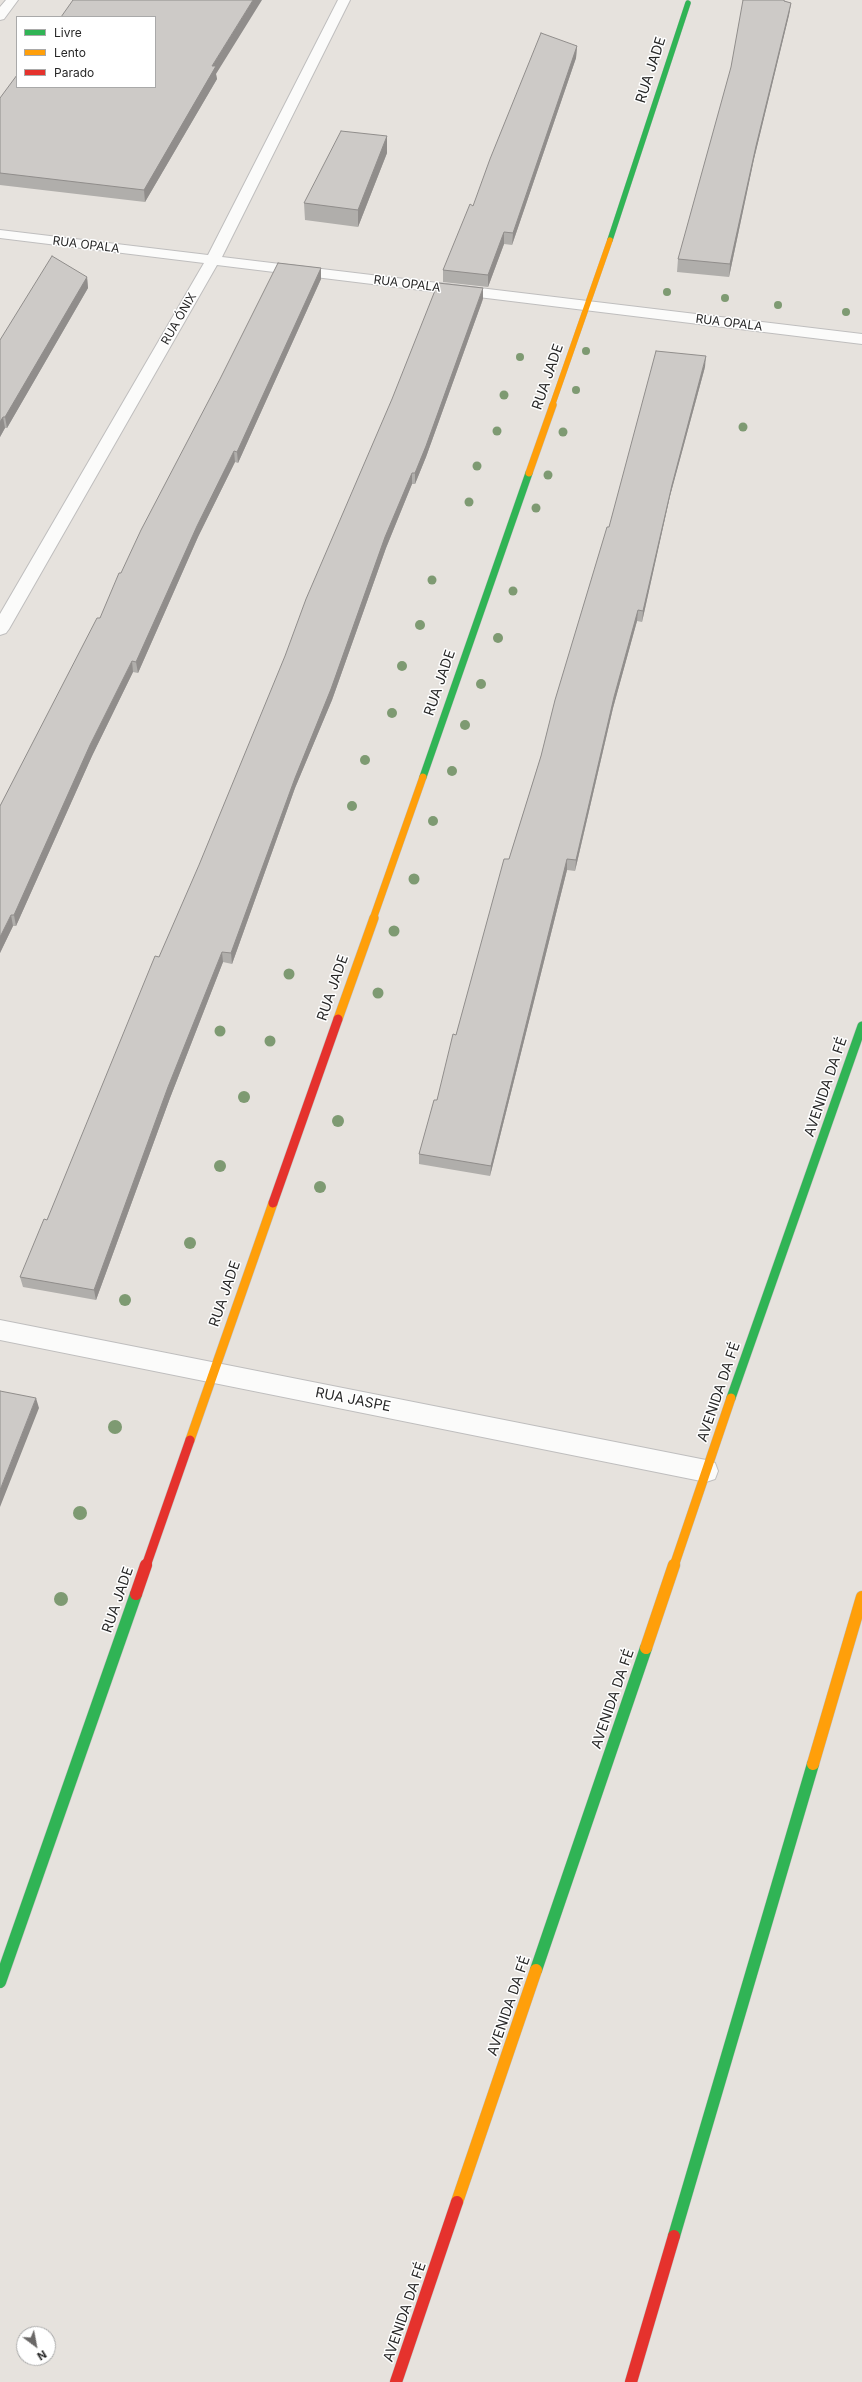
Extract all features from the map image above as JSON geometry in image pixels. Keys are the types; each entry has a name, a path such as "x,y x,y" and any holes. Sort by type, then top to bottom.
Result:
{"street":[{"path":"0,16 12,0"},
{"name":"RUA ÓNIX","path":"0,629 213,260 344,0"},
{"name":"RUA JADE","path":"0,1982 212,1372 588,306 688,3"},
{"name":"RUA OPALA","path":"0,234 862,339"},
{"name":"AVENIDA DA FÉ","path":"396,2382 706,1470 862,1026"},
{"name":"RUA JASPE","path":"0,1330 706,1470"},
{"path":"631,2382 862,1597"}],"building":[{"path":"73,0 253,0 212,66 216,66 144,190 0,173 0,98 16,76 16,88 156,88 156,16 62,16"},
{"path":"743,0 784,0 791,3 756,146 730,264 678,259 731,67"},
{"path":"541,33 577,46 513,233 504,232 488,275 443,270 470,204 473,206 490,159"},
{"path":"341,131 387,136 358,210 304,203"},
{"path":"52,256 87,277 5,417 3,417 0,422 0,340"},
{"path":"278,263 321,268 237,452 234,451 197,526 136,662 132,661 90,745 14,915 11,915 0,937 0,806 97,618 100,618 119,573 121,573 141,530 220,379"},
{"path":"438,283 483,288 426,446 415,473 412,473 385,537 331,689 295,778 231,953 222,952 168,1087 94,1290 20,1277 44,1219 47,1220 155,956 159,957 199,865 285,656 306,599 392,399"},
{"path":"656,351 706,356 672,485 643,611 638,610 614,697 576,860 567,859 491,1166 419,1154 434,1100 437,1100 453,1034 456,1035 504,859 509,859 541,756 555,700 607,527 609,527"},
{"path":"0,1391 36,1398 0,1490"}],"traffic: fast":[{"path":"610,240 688,3"},
{"path":"423,777 529,473"},
{"path":"731,1398 862,1026"},
{"path":"0,1982 136,1594"},
{"path":"536,1970 646,1648"},
{"path":"674,2236 813,1764"}],"traffic: slow":[{"path":"529,473 610,240"},
{"path":"338,1019 423,777"},
{"path":"190,1440 273,1203"},
{"path":"646,1648 731,1398"},
{"path":"813,1764 862,1597"},
{"path":"457,2202 536,1970"}],"traffic: jam":[{"path":"273,1203 338,1019"},
{"path":"136,1594 190,1440"},
{"path":"396,2382 457,2202"},
{"path":"631,2382 674,2236"}]}
